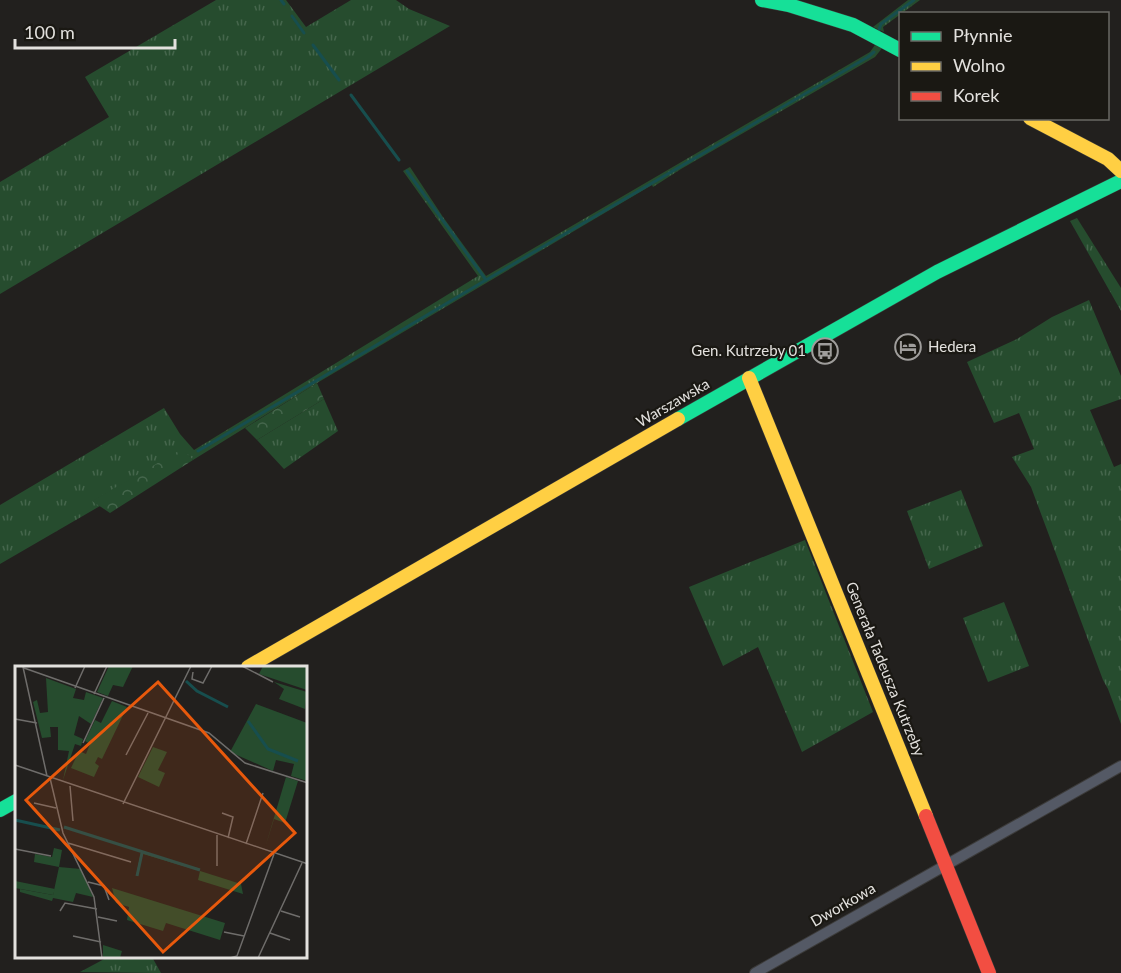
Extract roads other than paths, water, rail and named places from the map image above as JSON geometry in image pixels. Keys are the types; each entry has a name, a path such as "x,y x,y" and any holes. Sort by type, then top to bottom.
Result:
{"main road":[{"path":"762,0 789,5 853,25 899,49"},
{"path":"1034,120 1108,159 1121,171"},
{"name":"Warszawska","path":"250,666 937,272 1121,181"},
{"name":"Generała Tadeusza Kutrzeby","path":"749,378 989,973"},
{"path":"0,810 15,802"}],"street":[{"name":"Dworkowa","path":"755,973 1121,766"}],"waterway":[{"path":"281,0 284,4"},
{"path":"878,32 881,24 914,0"},
{"path":"292,16 304,33"},
{"path":"313,45 339,80"},
{"path":"198,451 874,52"},
{"path":"351,95 399,160"},
{"path":"407,171 486,280"}],"place":[{"name":"Hedera","path":"908,347"},
{"name":"Gen. Kutrzeby 01","path":"825,351"}]}
